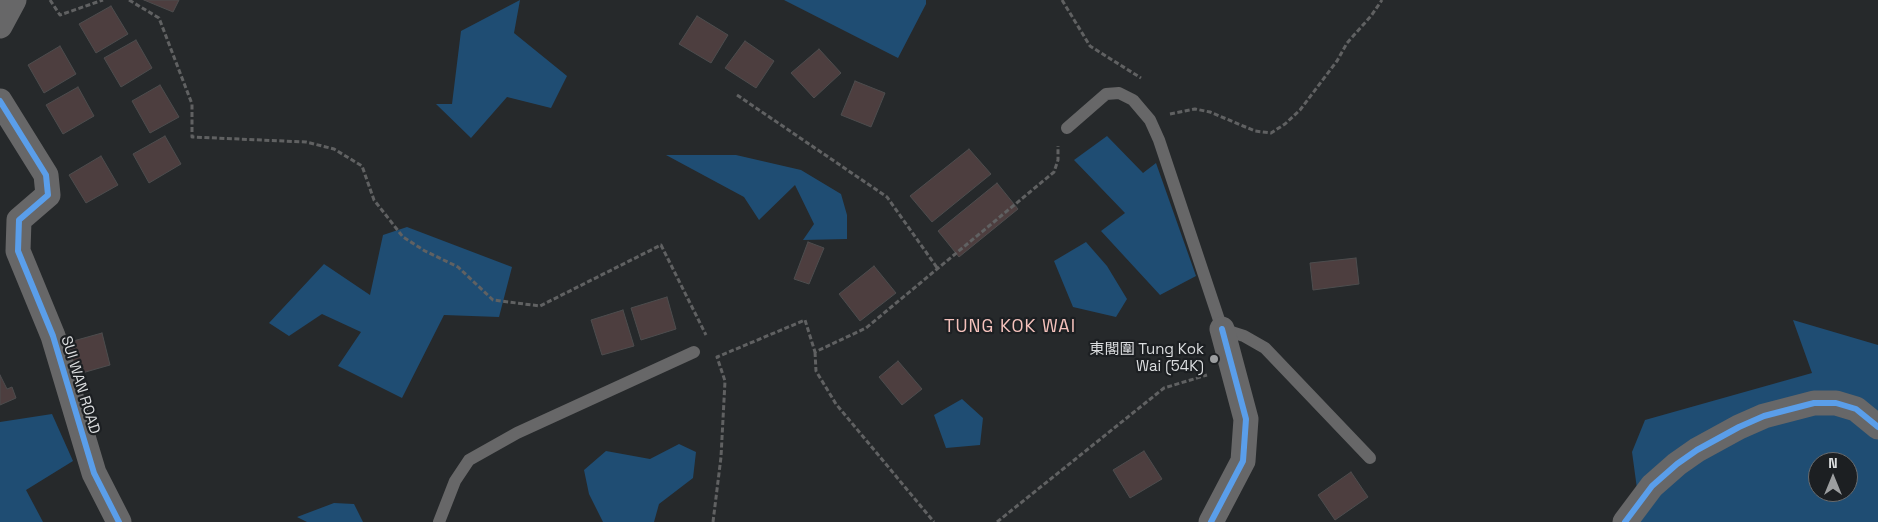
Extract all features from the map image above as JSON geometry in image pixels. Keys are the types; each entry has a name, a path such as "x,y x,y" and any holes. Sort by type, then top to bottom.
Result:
{"street":[{"path":"0,26 14,0"},
{"name":"SUI WAN ROAD","path":"0,101 46,175 48,195 19,220 18,251 52,336 94,474 119,522"},
{"path":"1211,522 1242,461 1246,419 1222,329"},
{"path":"1625,522 1652,486 1677,464 1706,445 1764,416 1822,402 1836,403 1856,409 1878,427"}],"lane":[{"path":"1067,128 1106,94 1119,93 1133,100 1150,120 1159,140 1222,329 1244,336 1265,348 1370,458"},
{"path":"439,522 455,481 468,460 517,433 694,352"}],"path":[{"path":"50,0 60,15 103,0"},
{"path":"129,0 159,18 192,104 192,137 306,142 334,149 362,166 374,200 402,237 458,267 493,300 540,306 661,245 709,340"},
{"path":"1062,0 1090,46"},
{"path":"1150,120 1195,109 1210,112 1255,131 1271,133 1285,124 1300,110 1337,61 1347,43 1371,16 1382,0"},
{"path":"737,95 887,197 938,269"},
{"path":"814,352 866,328 1054,172 1058,160 1060,134 1067,128"},
{"path":"717,357 805,320 814,352 816,371 836,404 934,522"},
{"path":"713,349 725,381 721,457 713,522"},
{"path":"996,522 1164,388 1198,376 1234,370"}],"shaded area":[{"path":"520,0 514,33 567,76 551,108 507,97 471,138 436,104 452,104 461,31"},
{"path":"784,0 926,0 926,4 898,58"},
{"path":"1107,136 1143,173 1156,163 1196,276 1160,295 1101,231 1125,213 1074,160"},
{"path":"666,155 736,155 801,170 841,194 847,215 847,239 803,240 814,224 795,185 759,220 744,197"},
{"path":"407,227 512,267 499,317 444,315 402,398 338,366 361,332 322,314 289,336 269,323 324,264 370,295 383,235"},
{"path":"1086,242 1107,266 1127,299 1116,317 1073,307 1054,261"},
{"path":"1793,320 1878,345 1878,522 1617,522 1638,496 1632,452 1645,420 1812,373"},
{"path":"962,399 983,418 980,445 946,448 934,415"},
{"path":"52,414 73,461 26,490 43,522 0,522 0,422"},
{"path":"679,444 696,452 693,478 659,504 654,522 603,522 589,494 584,470 606,451 650,459"},
{"path":"334,503 354,504 363,522 307,522 297,517"}],"building":[{"path":"144,0 179,0 173,12"},
{"path":"111,6 128,34 96,53 79,24"},
{"path":"697,16 728,35 711,63 679,44"},
{"path":"136,40 152,68 121,87 104,58"},
{"path":"745,41 774,61 756,88 725,68"},
{"path":"60,46 76,74 44,93 28,65"},
{"path":"819,49 841,73 814,98 791,73"},
{"path":"855,81 885,93 871,127 841,115"},
{"path":"160,85 179,117 150,133 132,101"},
{"path":"78,87 94,116 63,134 46,105"},
{"path":"165,136 181,164 149,183 133,154"},
{"path":"969,149 991,174 932,222 910,196"},
{"path":"101,156 118,185 86,203 69,175"},
{"path":"997,183 1018,209 959,257 938,231"},
{"path":"808,242 824,248 809,284 794,279"},
{"path":"1356,258 1359,284 1313,290 1310,263"},
{"path":"874,266 896,293 860,321 839,294"},
{"path":"667,297 676,329 641,340 631,308"},
{"path":"623,310 634,346 602,355 591,320"},
{"path":"102,333 110,365 75,375 66,343"},
{"path":"898,361 922,389 902,405 879,377"},
{"path":"0,375 7,389 12,387 16,398 0,405"},
{"path":"1144,451 1162,479 1130,498 1113,470"},
{"path":"1351,472 1368,497 1335,520 1318,495"}],"cycle path":[{"path":"0,101 46,175 48,195 19,220 18,251 53,336 94,473 119,522"},
{"path":"1211,522 1243,461 1246,419 1222,329"},
{"path":"1625,522 1652,486 1677,464 1697,450 1739,427 1764,416 1814,403 1836,403 1856,409 1878,427"}],"place":[{"name":"東閣圍 Tung Kok Wai (54K)","path":"1214,359"}],"district":[{"name":"TUNG KOK WAI","path":"1010,327"}]}
